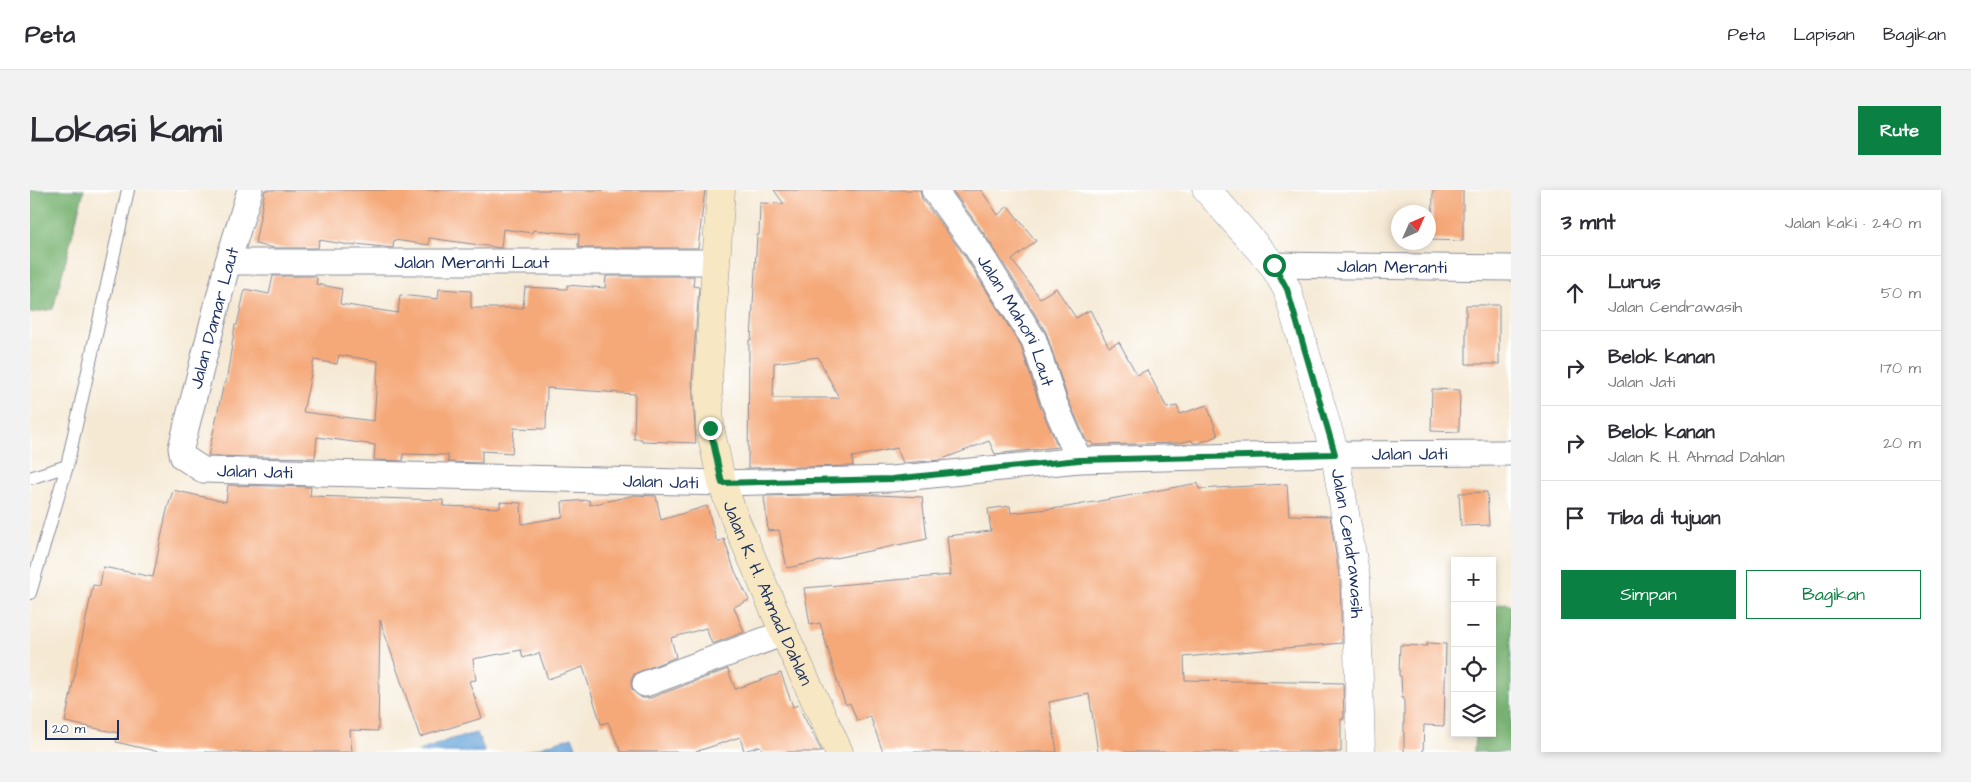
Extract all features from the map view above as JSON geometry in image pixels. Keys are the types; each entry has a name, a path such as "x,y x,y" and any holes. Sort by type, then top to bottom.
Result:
{"main road":[{"name":"Jalan K. H. Ahmad Dahlan","path":"721,190 708,380 710,428 722,483 784,633 839,752"}],"street":[{"name":"Jalan Damar Laut","path":"181,448 228,262 250,190"},
{"name":"Jalan Mahoni Laut","path":"934,190 976,247 1034,340 1054,402 1079,460"},
{"name":"Jalan Cendrawasih","path":"1207,190 1274,265 1287,289 1335,454 1356,579 1361,752"},
{"name":"Jalan Meranti Laut","path":"228,262 716,262"},
{"name":"Jalan Meranti","path":"1274,265 1511,268"},
{"name":"Jalan Jati","path":"181,448 183,457 203,470 722,483 892,479 1079,460 1335,454 1511,453"},
{"path":"645,684 784,633"}],"lane":[{"path":"30,593 66,466 128,190"},
{"path":"30,478 66,466"}],"green space":[{"path":"30,190 84,190 53,309 30,313"},
{"path":"1506,603 1511,606 1511,752 1474,752 1475,737 1496,737 1496,605"}],"water":[{"path":"477,733 485,752 417,752 451,739"},
{"path":"572,737 578,752 524,752"}],"building":[{"path":"265,190 705,190 698,248 587,248 578,247 579,234 533,230 532,233 503,229 501,248 429,238 429,245 394,240 393,248 356,244 356,246 319,240 318,248 274,248 255,244"},
{"path":"774,190 920,190 922,199 964,255 1021,346 1040,406 1058,447 995,454 989,441 940,460 903,463 897,448 852,457 853,466 748,468 749,340 751,340 760,203 784,204","holes":["818,357 839,398 773,398 774,363"]},
{"path":"952,190 981,190 998,215 1008,206 1036,241 1012,260 1040,298 1056,288 1076,318 1090,310 1109,347 1119,342 1137,375 1147,370 1167,408 1177,406 1180,414 1207,405 1218,436 1199,443 1193,443 1192,440 1179,443 1093,445 1092,442 1087,442 1067,397 1046,332 988,239"},
{"path":"1433,190 1463,190 1463,241 1436,240 1436,205 1433,205"},
{"path":"273,276 314,276 317,278 316,284 342,289 340,304 398,313 400,295 438,299 439,289 471,291 471,308 523,308 525,287 567,289 567,285 605,288 606,276 694,276 693,286 699,287 692,381 696,443 634,439 635,394 547,388 546,429 514,428 512,453 482,451 482,463 448,462 448,455 403,454 403,461 374,460 375,445 317,437 315,458 208,456 224,383 226,383 235,325 237,325 245,289 269,294","holes":["339,355 378,361 374,421 303,412 314,360 337,364"]},
{"path":"1466,305 1499,305 1499,364 1466,364"},
{"path":"1432,389 1460,390 1459,432 1431,431"},
{"path":"1198,483 1199,489 1287,484 1289,515 1330,516 1340,581 1342,643 1184,657 1185,680 1343,683 1344,719 1341,719 1341,752 1098,752 1089,694 1049,702 1057,752 883,752 870,716 857,721 850,703 846,705 820,623 810,625 804,588 951,575 947,536 991,531 988,509 1010,506 1011,513 1067,507"},
{"path":"228,485 311,487 310,496 443,500 443,506 500,508 500,502 521,503 522,524 563,517 562,502 589,500 590,505 635,495 656,496 661,520 707,506 717,542 724,539 734,569 749,600 734,607 744,632 712,644 706,628 671,638 676,657 634,674 631,682 632,689 642,698 650,698 728,669 735,689 781,673 793,707 798,705 822,752 763,752 760,746 744,751 740,737 695,752 621,752 608,722 601,724 583,667 548,679 539,653 523,658 521,650 473,659 476,680 469,681 482,718 420,737 380,620 378,731 350,730 352,752 159,752 116,742 118,733 65,722 93,585 100,586 103,567 153,577 173,490 226,502"},
{"path":"1487,492 1489,525 1461,526 1459,493"},
{"path":"855,494 922,497 927,539 787,568 779,530 768,531 764,496"},
{"path":"1427,643 1446,644 1444,726 1424,725 1423,752 1404,752 1404,698 1402,698 1401,676 1399,676 1400,645 1427,646"}],"route":[{"path":"710,428 722,483 892,479 1079,460 1335,454 1287,289 1274,265"}]}
